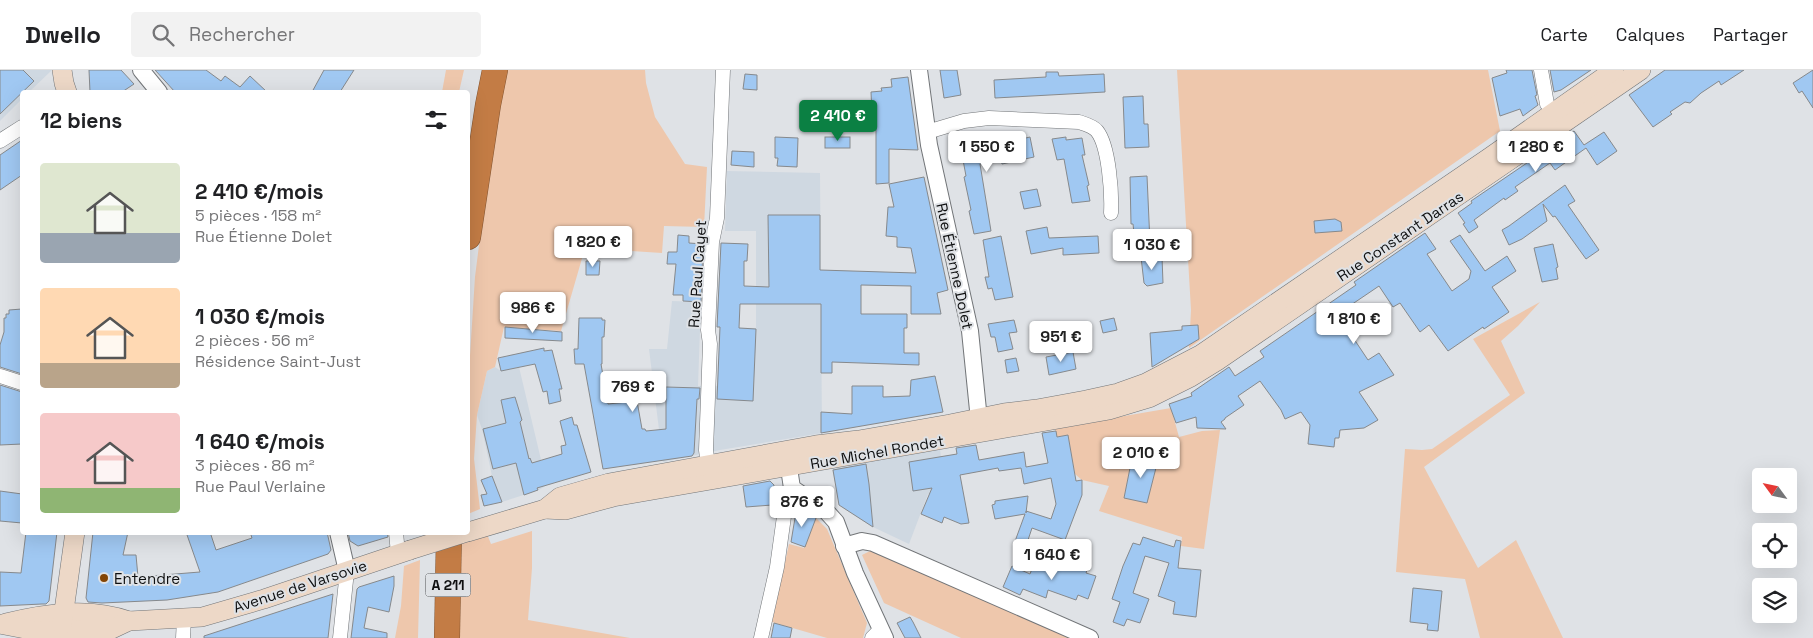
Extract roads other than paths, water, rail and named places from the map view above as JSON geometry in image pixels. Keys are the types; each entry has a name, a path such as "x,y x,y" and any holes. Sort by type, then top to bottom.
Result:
{"highway":[{"path":"470,110 477,70"},
{"path":"470,224 495,70"},
{"name":"A 211","path":"432,638 434,535"},
{"name":"A 211","path":"447,638 449,535"}],"main road":[{"path":"62,70 66,90"},
{"path":"73,90 74,70"},
{"name":"Rue Constant Darras","path":"1122,400 1172,387 1216,361 1558,118 1614,70"},
{"name":"Rue Constant Darras","path":"1558,118 1641,70"},
{"name":"Rue Michel Rondet","path":"597,493 979,426 1044,423 1122,400"},
{"name":"Avenue de Varsovie","path":"470,532 545,509 565,510 597,493"},
{"path":"62,627 75,535"},
{"name":"Avenue de Varsovie","path":"0,624 40,615 62,627 102,614 129,621 184,618 214,614 460,535"}],"street":[{"path":"141,70 158,90"},
{"name":"Rue Paul Cayet","path":"709,472 706,444 710,344 709,320 712,242 717,218 723,70"},
{"name":"Rue Étienne Dolet","path":"919,70 927,132 970,331 979,426"},
{"path":"1540,70 1547,104 1558,118"},
{"path":"927,132 964,121 989,118 1079,122 1086,124 1096,129 1102,139 1111,186 1111,213"},
{"path":"0,141 20,128"},
{"path":"0,376 20,382"},
{"path":"761,638 777,567 786,502 792,488 788,459"},
{"path":"792,488 832,516 839,528 844,546 869,605 879,635"},
{"path":"339,535 347,571 340,638"},
{"path":"397,535 404,552"},
{"path":"844,546 862,541 873,543 1090,638"},
{"path":"184,618 184,638"}],"place":[{"name":"Entendre","path":"104,578"}]}
